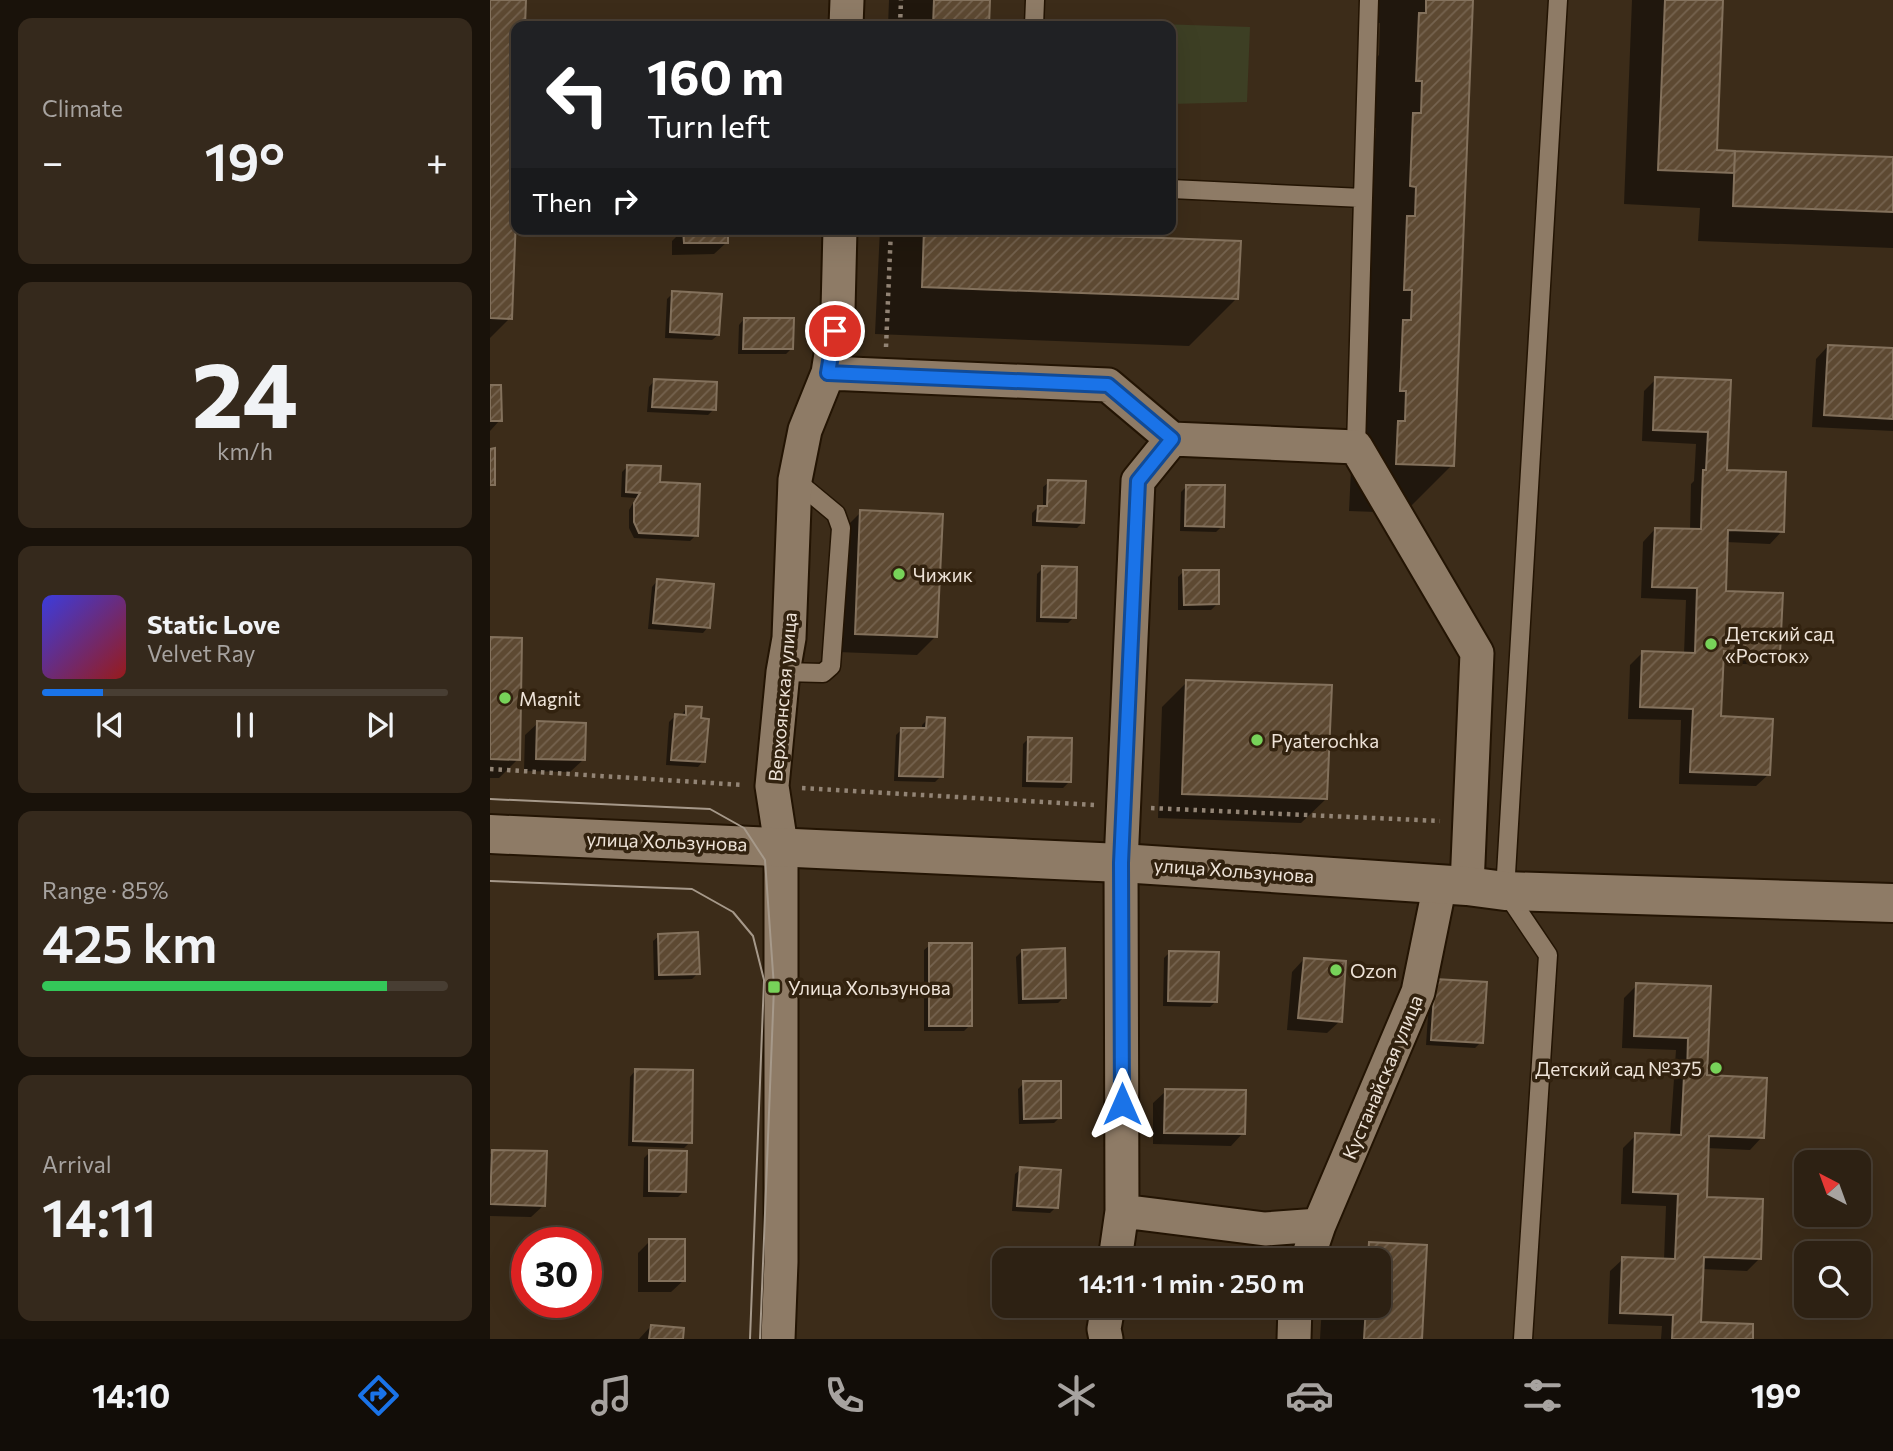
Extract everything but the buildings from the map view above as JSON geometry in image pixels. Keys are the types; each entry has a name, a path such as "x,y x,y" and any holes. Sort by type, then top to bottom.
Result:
{"street":[{"path":"846,0 846,21"},
{"name":"Верхоянская улица","path":"778,1339 782,1262 781,845 772,786 783,671 789,638 794,480 805,430 828,373 838,310 840,235"},
{"path":"828,373 1108,385 1172,439 1356,447"},
{"path":"1117,1248 1122,1211 1121,863 1138,481 1172,439"},
{"name":"Кустанайская улица","path":"1311,1248 1418,992 1454,885 1470,822 1477,653 1356,447"},
{"name":"улица Хользунова","path":"490,834 781,845 1121,863 1454,885 1505,891 1893,903"},
{"path":"1122,1211 1265,1229 1319,1225"},
{"path":"1106,1318 1106,1339"},
{"path":"1294,1339 1295,1318"}],"lane":[{"path":"1034,21 1035,0"},
{"path":"1356,447 1369,0"},
{"path":"1523,1339 1548,955 1505,891 1558,0"},
{"path":"1176,189 1363,198"},
{"path":"783,671 823,673 831,666 841,528 836,514 794,480"}],"path":[{"path":"900,21 901,0"},
{"path":"885,375 891,235"},
{"path":"490,769 1124,807 1470,822"}],"green space":[{"path":"1176,25 1250,27 1247,102 1176,104"}],"tram line":[{"path":"490,799 710,809 744,828 765,860 774,987 760,1339"},
{"path":"490,881 692,889 733,912 753,936 764,980 750,1339"}],"place":[{"name":"Чижик","path":"899,574"},
{"name":"Детский сад «Росток»","path":"1711,644"},
{"name":"Magnit","path":"505,698"},
{"name":"Pyaterochka","path":"1257,740"},
{"name":"Ozon","path":"1336,970"},
{"name":"Улица Хользунова","path":"774,987"},
{"name":"Детский сад №375","path":"1716,1068"}],"route":[{"path":"835,331 828,373 1108,385 1172,439 1138,481 1121,863 1122,1104"}]}
